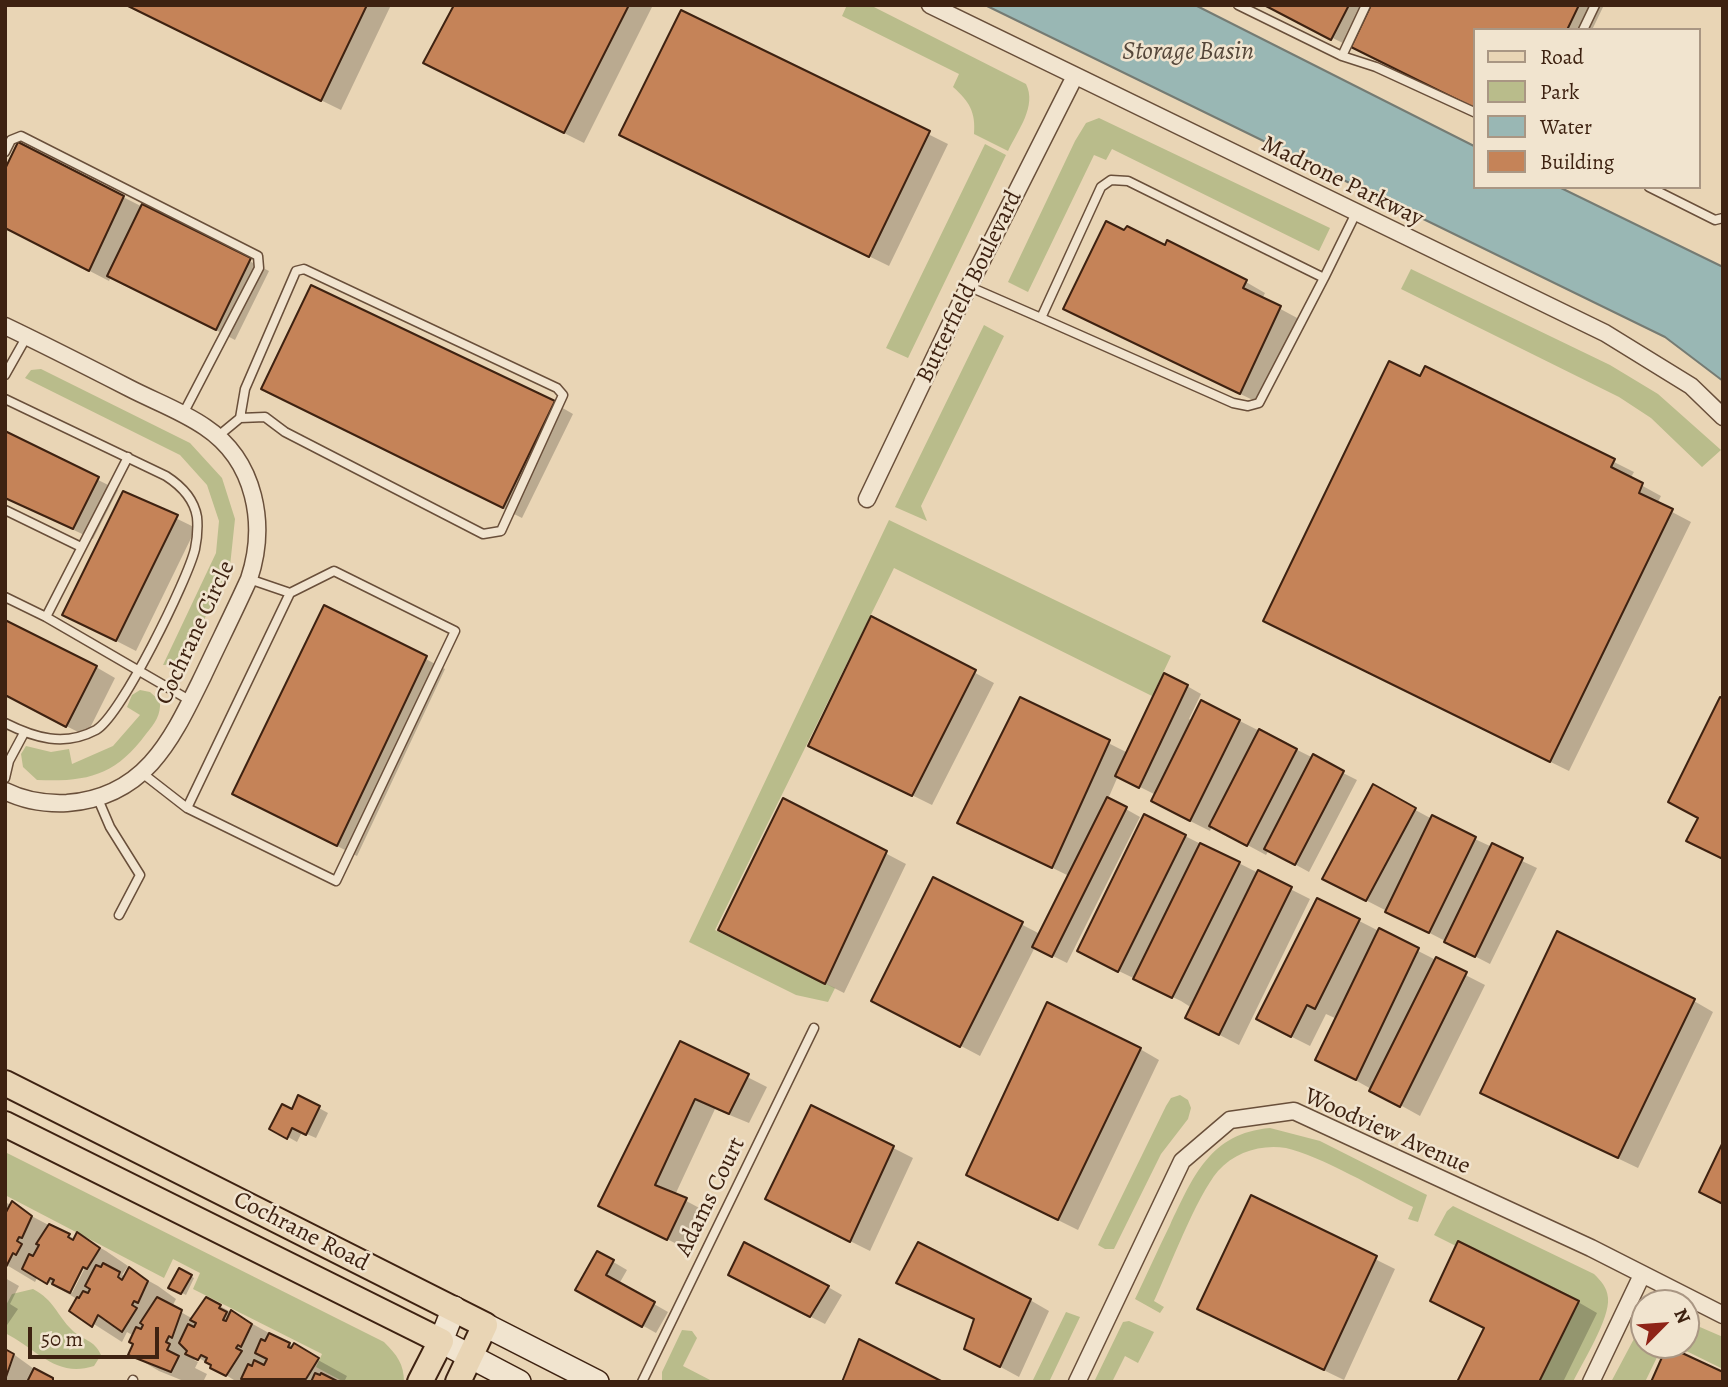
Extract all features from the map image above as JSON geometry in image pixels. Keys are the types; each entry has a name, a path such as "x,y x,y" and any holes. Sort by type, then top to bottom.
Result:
{"main road":[{"name":"Cochrane Road","path":"5,1083 597,1382"},
{"name":"Cochrane Road","path":"5,1125 519,1382"},
{"path":"419,1382 441,1341 454,1308"},
{"path":"458,1382 485,1325"}],"street":[{"name":"Madrone Parkway","path":"930,5 1605,333 1691,386 1723,417"},
{"name":"Butterfield Boulevard","path":"867,499 1075,76"},
{"name":"Cochrane Circle","path":"5,326 182,415 217,437 232,454 253,491 258,542 248,579 191,701 171,738 142,773 128,784 98,799 38,802 5,791"},
{"name":"Woodview Avenue","path":"1077,1382 1182,1161 1230,1120 1294,1111 1591,1248 1723,1315"},
{"path":"1591,1382 1642,1275"}],"lane":[{"path":"1238,5 1342,56 1376,67 1472,111"},
{"path":"1342,56 1366,5"},
{"path":"1584,28 1595,5"},
{"path":"5,152 11,141 20,136 258,256 259,268 182,415"},
{"path":"1041,318 1101,187 1111,180 1128,181 1324,278"},
{"path":"1653,189 1715,220 1723,218"},
{"path":"970,287 1233,403 1248,406 1259,403 1356,213"},
{"path":"217,437 240,418 265,417 285,432 483,534 490,534 500,531 563,395 557,388 303,269 296,271 245,389 240,418"},
{"path":"5,375 27,336"},
{"path":"5,400 128,457 180,485 197,514 195,548 190,563 139,671 100,728 68,739 46,740 5,723"},
{"path":"46,617 128,457"},
{"path":"5,510 81,547"},
{"path":"142,773 187,808 336,881 455,631 334,571 290,593 187,808"},
{"path":"248,579 290,593"},
{"path":"5,597 46,617 191,701"},
{"path":"5,778 9,761 24,733"},
{"path":"98,799 110,827 140,875 119,915"},
{"name":"Adams Court","path":"642,1382 814,1028"}],"green space":[{"path":"847,5 870,5 1026,84 1029,92 1028,109 1008,151 974,134 974,119 970,107 953,87 959,74 842,16"},
{"path":"1099,118 1330,228 1319,251 1112,149 1106,160 1094,155 1028,292 1008,282 1075,141 1086,123"},
{"path":"985,144 1006,155 908,358 886,348"},
{"path":"1411,269 1610,365 1658,394 1721,450 1702,467 1651,418 1619,397 1401,289"},
{"path":"984,325 1004,336 921,506 927,521 895,507"},
{"path":"41,369 190,443 222,478 235,519 230,566 187,655 178,664 163,665 216,553 219,521 207,485 180,455 25,378 31,370"},
{"path":"889,520 1171,656 1152,696 894,568 715,930 835,988 828,1002 796,995 689,942"},
{"path":"140,690 150,692 160,701 158,715 134,748 111,768 99,774 71,780 37,780 23,767 21,754 26,746 51,752 69,749 72,764 113,746 140,715 127,707 132,695"},
{"path":"1180,1095 1188,1100 1191,1108 1188,1119 1161,1154 1114,1249 1105,1249 1098,1245 1166,1106 1171,1098"},
{"path":"1270,1128 1320,1141 1427,1195 1418,1222 1408,1219 1413,1207 1315,1158 1277,1147 1249,1151 1225,1164 1201,1198 1154,1301 1164,1307 1160,1313 1135,1299 1187,1190 1206,1160 1232,1139"},
{"path":"5,1152 384,1342 399,1360 404,1382 344,1382 316,1367 322,1354 193,1289 200,1273 173,1259 164,1278 5,1195"},
{"path":"1453,1206 1594,1274 1603,1284 1608,1298 1605,1317 1573,1382 1540,1382 1579,1301 1459,1242 1456,1246 1434,1235 1447,1211"},
{"path":"33,1289 51,1303 72,1330 98,1350 101,1355 94,1366 81,1369 58,1365 5,1333 5,1307 12,1294"},
{"path":"1066,1312 1080,1317 1049,1382 1032,1382"},
{"path":"1129,1321 1154,1332 1138,1363 1125,1356 1112,1382 1094,1382 1123,1322"},
{"path":"1700,1327 1723,1337 1723,1369 1700,1358"},
{"path":"682,1330 692,1331 697,1338 683,1366 714,1382 662,1382 662,1372"},
{"path":"1630,1346 1630,1359 1656,1359 1645,1382 1611,1382"}],"water":[{"name":"Storage Basin","path":"985,5 1195,5 1472,145 1472,189 1563,189 1723,267 1723,381 1665,337"}],"building":[{"path":"126,5 367,5 321,101"},
{"path":"454,5 629,5 564,133 423,63"},
{"path":"1264,5 1349,5 1331,40"},
{"path":"1371,5 1579,5 1568,28 1472,28 1472,107 1351,47"},
{"path":"681,10 930,131 869,257 619,135"},
{"path":"18,142 124,196 89,271 5,228 5,169"},
{"path":"142,204 251,258 216,330 107,276"},
{"path":"1106,221 1124,230 1127,226 1165,245 1167,240 1247,280 1243,288 1281,306 1240,394 1063,309"},
{"path":"311,285 555,401 503,508 261,389"},
{"path":"1389,361 1420,376 1425,366 1615,459 1611,467 1643,483 1639,493 1673,509 1550,762 1263,621"},
{"path":"5,431 99,477 73,529 5,498"},
{"path":"123,491 178,515 116,641 62,615"},
{"path":"324,605 427,656 337,846 232,794"},
{"path":"871,616 976,670 912,796 808,746"},
{"path":"5,620 97,666 66,727 5,695"},
{"path":"1164,673 1188,685 1139,788 1115,776"},
{"path":"1020,697 1110,740 1052,868 957,823"},
{"path":"1720,697 1723,698 1723,859 1686,841 1698,818 1668,802"},
{"path":"1201,700 1240,720 1190,821 1151,801"},
{"path":"1259,729 1297,749 1247,846 1209,826"},
{"path":"1313,754 1344,771 1295,865 1264,849"},
{"path":"1373,784 1416,808 1366,901 1322,879"},
{"path":"1107,797 1127,807 1052,957 1032,947"},
{"path":"783,798 887,851 825,984 718,930"},
{"path":"1144,814 1186,835 1118,972 1077,951"},
{"path":"1432,815 1476,837 1429,933 1385,912"},
{"path":"1200,843 1240,862 1172,998 1133,979"},
{"path":"1492,843 1523,858 1475,957 1444,942"},
{"path":"1258,870 1292,887 1219,1035 1185,1018"},
{"path":"933,877 1023,922 960,1047 871,1001"},
{"path":"1317,898 1360,919 1315,1009 1307,1005 1291,1037 1256,1019"},
{"path":"1379,928 1419,948 1356,1080 1315,1060"},
{"path":"1557,931 1695,999 1618,1158 1480,1093"},
{"path":"1436,957 1467,972 1400,1107 1369,1091"},
{"path":"1047,1002 1141,1048 1058,1220 966,1175"},
{"path":"680,1041 749,1074 729,1114 695,1099 655,1185 687,1198 667,1240 598,1206"},
{"path":"298,1095 320,1106 306,1135 292,1128 287,1139 269,1129 282,1104 292,1109"},
{"path":"811,1105 894,1146 850,1242 765,1199"},
{"path":"1723,1142 1723,1204 1699,1192"},
{"path":"1251,1195 1377,1256 1324,1370 1197,1309"},
{"path":"12,1201 32,1216 22,1238 19,1237 17,1241 22,1244 16,1255 13,1253 6,1267 5,1214"},
{"path":"49,1224 70,1234 68,1237 73,1240 77,1232 100,1248 87,1269 83,1267 70,1293 52,1284 54,1280 50,1278 47,1284 22,1269 29,1254 33,1256 39,1245 36,1244"},
{"path":"1458,1241 1579,1301 1539,1382 1457,1382 1484,1328 1430,1301"},
{"path":"744,1242 829,1286 810,1317 728,1275"},
{"path":"918,1242 1031,1299 1000,1367 964,1349 974,1319 896,1283"},
{"path":"597,1251 614,1260 606,1275 655,1302 642,1327 575,1290"},
{"path":"103,1263 120,1272 118,1277 122,1280 129,1267 148,1281 138,1303 134,1301 132,1305 137,1308 122,1332 98,1315 92,1327 69,1311 83,1291 88,1293 90,1289 85,1286 96,1265 101,1267"},
{"path":"179,1268 192,1275 181,1294 168,1288"},
{"path":"157,1297 182,1310 172,1338 169,1336 166,1342 170,1344 167,1350 179,1356 171,1372 128,1355 133,1344 129,1342 136,1327 141,1329 143,1325 140,1323"},
{"path":"206,1297 221,1305 219,1308 227,1312 223,1320 226,1321 231,1310 252,1324 241,1347 238,1345 236,1348 242,1351 226,1376 210,1368 211,1365 205,1362 207,1358 201,1355 198,1360 185,1354 187,1351 179,1343 188,1324 194,1327 196,1323 190,1320"},
{"path":"269,1333 290,1343 288,1347 291,1348 294,1343 319,1358 306,1379 241,1379 248,1364 252,1366 254,1360 264,1365 267,1359 255,1353 261,1339 265,1341"},
{"path":"859,1339 943,1382 842,1382"},
{"path":"5,1349 14,1354 6,1377 5,1376"},
{"path":"1661,1359 1695,1359 1723,1372 1723,1382 1651,1382"},
{"path":"34,1368 53,1378 53,1382 27,1382"},
{"path":"315,1373 321,1373 337,1381 311,1382"}]}
